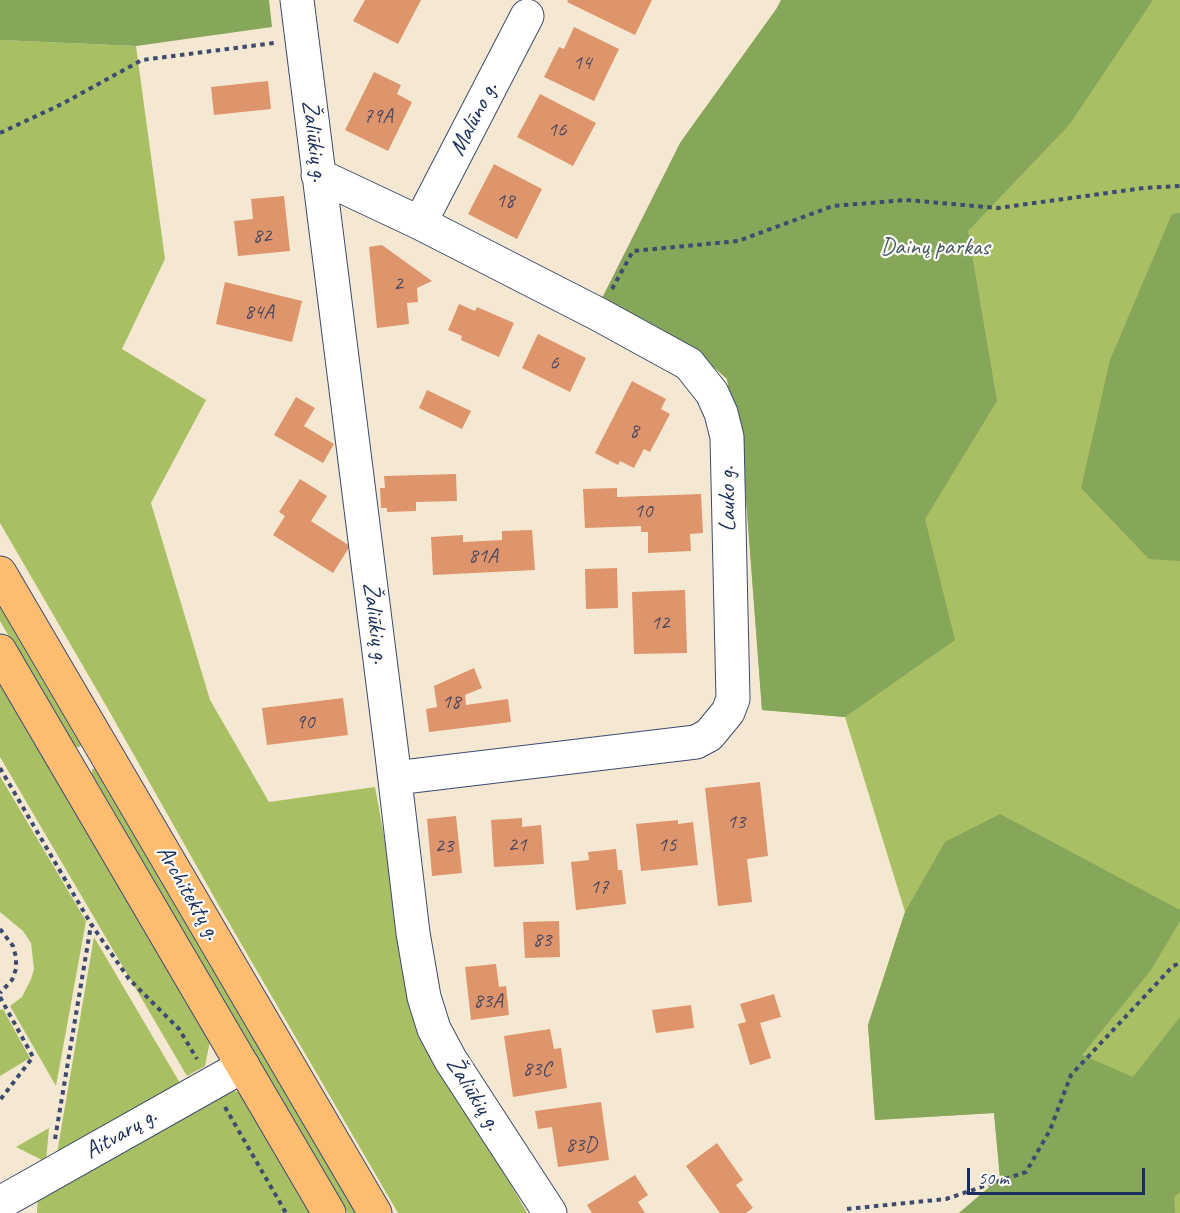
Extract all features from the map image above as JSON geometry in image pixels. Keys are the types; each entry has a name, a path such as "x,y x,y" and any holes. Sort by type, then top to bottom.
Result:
{"main road":[{"name":"Architektų g.","path":"0,573 375,1213"},
{"name":"Architektų g.","path":"0,651 329,1213"},
{"path":"68,768 102,747"}],"street":[{"name":"Žaliūkių g.","path":"297,0 413,933 424,997 434,1029 450,1059 550,1213"},
{"name":"Malūno g.","path":"420,223 527,16"},
{"name":"Lauko g.","path":"318,175 420,223 598,314 689,364 712,393 721,413 727,437 733,699 728,712 709,735 696,742 395,778"},
{"name":"Aitvarų g.","path":"8,1205 48,1176 243,1066"}],"path":[{"path":"0,133 62,104 142,60 301,39"},
{"path":"598,314 633,251 738,241 833,206 906,200 998,208 1144,188 1180,186"},
{"path":"0,768 91,924 129,979 178,1029 212,1083 286,1213"},
{"path":"48,1176 91,924"},
{"path":"0,929 14,946 16,957 16,969 12,980 0,995 33,1057 0,1100"},
{"path":"847,1209 946,1199 1026,1172 1050,1130 1071,1075 1173,966 1180,963"}],"green space":[{"path":"0,0 269,0 272,27 136,46 0,40"},
{"name":"Dainų parkas","path":"781,0 1180,0 1180,1213 959,1213 1000,1178 994,1113 875,1120 868,1025 905,912 845,717 762,710 744,472 727,379 697,352 680,143"},
{"path":"781,0 1153,0 1069,125 968,231 997,401 925,519 955,640 845,717 762,710 744,472 727,379 697,352 601,300 680,143"},
{"path":"0,40 136,46 165,259 122,349 206,400 151,503 210,700 269,802 375,787 420,1031 468,1109 527,1213 398,1213 0,523"},
{"path":"1180,213 1180,561 1149,559 1081,488 1110,360 1172,214"},
{"path":"0,599 82,743 80,747 71,743 0,621"},
{"path":"0,685 210,1041 205,1066 187,1076 0,757"},
{"path":"97,768 360,1213 348,1213 92,774 92,769"},
{"path":"0,776 86,921 56,1086 10,1006 22,997 34,969 31,943 23,931 0,912"},
{"path":"1000,814 1180,910 1180,921 1151,970 1082,1055 1133,1077 1180,1017 1180,1192 1174,1197 1175,1213 959,1213 1000,1178 994,1113 875,1120 868,1025 905,912 945,842"},
{"path":"94,937 180,1083 57,1153"},
{"path":"3,1009 30,1058 0,1076 0,1010"},
{"path":"219,1089 241,1092 311,1213 37,1213 38,1193"},
{"path":"49,1128 46,1162 16,1147"}],"building":[{"path":"365,0 421,0 398,44 353,21"},
{"path":"568,0 652,0 635,35 567,2"},
{"path":"574,27 619,49 594,101 544,77 559,47 564,49"},
{"path":"374,72 401,85 397,94 412,102 388,151 345,130"},
{"path":"268,81 271,109 214,115 211,87"},
{"path":"540,94 596,123 573,166 517,137"},
{"path":"494,164 542,189 517,239 468,214"},
{"path":"284,196 290,251 238,256 234,221 253,219 251,199"},
{"path":"382,245 432,281 417,288 418,302 407,303 409,324 377,328 369,247"},
{"path":"225,282 302,301 292,342 216,324"},
{"path":"459,304 475,311 477,307 514,323 499,357 461,340 462,336 448,330"},
{"path":"538,334 586,358 570,392 522,368"},
{"path":"632,381 666,399 661,409 670,414 650,452 644,449 634,468 620,461 618,465 595,453"},
{"path":"427,390 471,411 462,429 419,408"},
{"path":"296,397 315,408 304,426 334,444 323,463 274,435"},
{"path":"456,474 457,501 416,502 416,511 387,512 387,508 381,508 380,488 385,488 384,476"},
{"path":"300,479 327,496 311,521 350,546 333,573 273,535 285,516 279,512"},
{"path":"617,488 617,497 701,494 703,533 690,534 691,551 648,553 648,532 641,532 641,526 585,528 583,489"},
{"path":"532,530 535,570 433,575 431,537 463,535 463,542 502,540 502,531"},
{"path":"617,568 618,608 586,609 585,569"},
{"path":"685,590 687,653 634,654 632,592"},
{"path":"474,668 482,688 465,695 466,705 508,699 511,722 429,732 426,709 437,707 434,686"},
{"path":"343,698 348,735 267,745 262,708"},
{"path":"760,782 768,856 747,859 752,902 718,906 705,788"},
{"path":"456,816 462,873 432,876 427,819"},
{"path":"522,818 522,827 541,825 544,864 494,867 491,820"},
{"path":"678,820 678,824 693,822 698,865 641,871 636,824"},
{"path":"616,849 618,870 622,870 626,904 576,910 571,862 589,860 588,852"},
{"path":"559,921 560,957 525,958 523,922"},
{"path":"496,964 499,987 506,986 509,1015 471,1020 465,967"},
{"path":"774,994 781,1017 760,1023 771,1058 750,1065 738,1024 746,1022 740,1004"},
{"path":"691,1005 694,1028 656,1033 652,1010"},
{"path":"550,1029 554,1049 561,1048 567,1088 513,1097 504,1036"},
{"path":"601,1102 609,1160 558,1167 552,1127 538,1129 535,1111"},
{"path":"717,1143 743,1180 736,1185 753,1208 746,1213 720,1213 686,1166"},
{"path":"635,1175 648,1195 638,1202 645,1213 592,1213 587,1205"}]}
